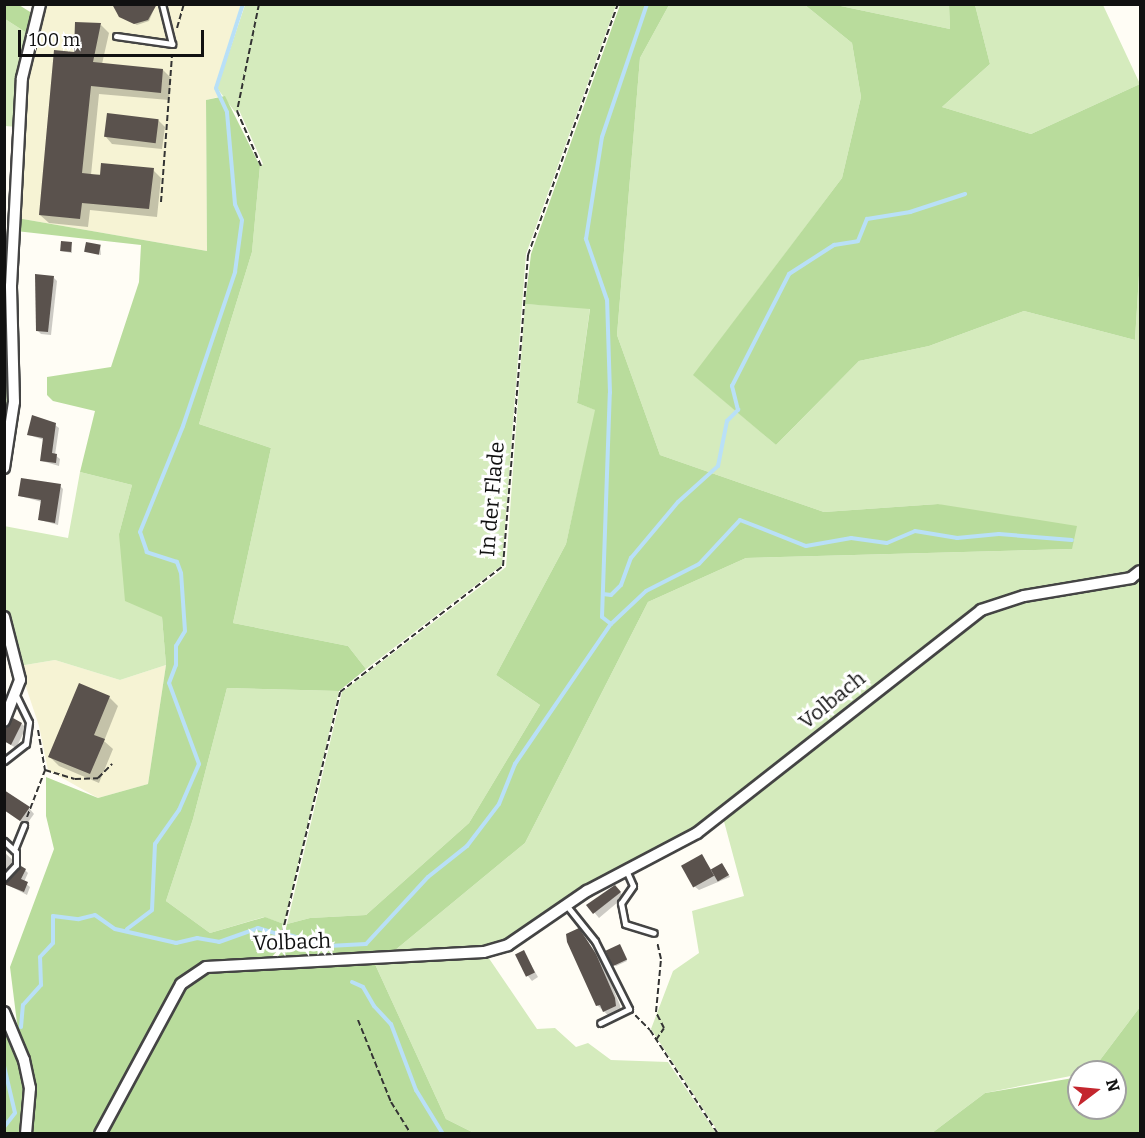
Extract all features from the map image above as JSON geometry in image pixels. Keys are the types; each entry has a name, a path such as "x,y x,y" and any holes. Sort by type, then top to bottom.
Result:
{"street":[{"path":"4,468 14,402 11,286 22,78 40,4"},
{"name":"Volbach","path":"100,1134 181,984 206,967 272,960 484,952 508,945 626,870 697,833 981,610 1024,596 1131,578 1140,571"},
{"path":"4,617 20,680 4,721"},
{"path":"4,1012 24,1060 30,1088 26,1134"}],"lane":[{"path":"116,36 172,44 162,4"},
{"path":"4,761 26,744 28,722 15,692"},
{"path":"4,878 16,866 14,850 24,825"},
{"path":"4,841 14,850"},
{"path":"626,870 633,886 621,903 625,924 654,933"},
{"path":"567,906 595,940 629,1008 600,1023"}],"path":[{"path":"161,202 172,44 184,4"},
{"path":"259,4 237,111 261,166"},
{"name":"In der Flade","path":"272,960 278,952 340,692 503,566 528,255 618,4"},
{"path":"24,825 45,770 37,728"},
{"path":"45,770 75,780 98,778 112,764"},
{"path":"654,933 661,959 656,1012 664,1028 656,1040"},
{"path":"629,1008 656,1040 718,1134"},
{"path":"358,1020 391,1102 411,1134"}],"shaded area":[{"path":"43,5 241,5 215,87 218,97 206,100 207,251 17,218 25,79"},
{"path":"55,660 120,680 166,665 148,784 98,798 48,770 39,726 19,666"}],"green space":[{"path":"4,5 19,5 35,15 30,35 5,19"},
{"path":"245,5 616,5 526,254 502,565 366,669 348,646 233,623 271,448 199,424 252,252 260,166 263,164 239,110 235,112 217,88"},
{"path":"620,5 669,5 640,58 617,335 660,455 824,512 938,504 1077,526 1072,549 746,558 648,602 525,843 388,956 274,959 280,953 287,924 310,918 366,915 469,823 540,705 496,675 566,544 595,410 577,403 590,309 525,304 531,254"},
{"path":"669,5 805,5 852,43 861,97 842,178 694,375 776,445 859,361 929,346 1024,311 1135,340 1140,259 1140,567 1129,576 978,608 696,829 506,943 388,956 525,843 648,602 746,558 1072,549 938,504 824,512 660,455 617,335 640,58"},
{"path":"805,5 836,5 950,29 949,5 975,5 990,64 942,107 1031,134 1140,84 1140,259 1135,340 1024,311 929,346 859,361 776,445 693,375 842,178 861,97 852,43"},
{"path":"836,5 949,5 950,29"},
{"path":"975,5 1103,5 1140,84 1031,134 942,107 990,64"},
{"path":"5,19 30,35 18,127 5,126"},
{"path":"225,96 260,166 252,252 199,424 271,448 233,623 348,646 366,669 339,691 227,688 193,819 166,901 210,933 265,917 284,924 277,951 270,959 205,965 179,983 97,1133 29,1133 32,1089 18,1031 10,967 54,849 46,816 46,777 98,798 148,784 166,665 162,617 125,601 119,534 132,485 80,472 95,411 53,401 47,395 47,377 111,367 139,282 141,245 16,231 17,218 207,251 206,100"},
{"path":"4,247 12,248 12,402 8,430 4,429"},
{"path":"525,304 590,308 577,403 596,410 566,544 496,675 540,705 469,823 366,915 310,918 287,924 342,692 506,567"},
{"path":"80,472 132,485 119,534 162,617 166,665 120,680 55,660 19,666 5,606 4,526 68,538"},
{"path":"1140,574 1140,1007 1100,1060 1067,1060 1067,1077 985,1093 932,1133 719,1133 651,1029 673,971 699,953 692,911 744,896 722,814 982,612"},
{"path":"227,688 339,691 284,924 264,917 210,933 166,901 193,819"},
{"path":"486,954 537,1029 555,1028 576,1047 588,1043 611,1060 668,1062 716,1133 474,1133 446,1119 374,962"},
{"path":"374,962 446,1119 474,1133 102,1134 182,985 207,969"},
{"path":"1140,1007 1140,1133 932,1133 985,1093 1067,1079 1067,1120 1127,1120 1127,1060 1100,1060"},
{"path":"4,1019 28,1089 23,1133 5,1133"}],"building":[{"path":"112,4 157,4 148,20 134,24 119,17"},
{"path":"75,22 101,23 93,62 163,69 161,93 91,86 82,173 100,175 101,163 154,168 149,209 82,203 80,219 39,215 54,50 74,52"},
{"path":"107,113 159,119 156,143 104,137"},
{"path":"61,241 72,242 71,252 60,251"},
{"path":"86,242 101,245 99,255 84,252"},
{"path":"35,274 54,276 48,332 36,331"},
{"path":"32,415 56,423 52,453 57,454 56,463 40,461 43,438 27,435"},
{"path":"21,478 61,484 55,523 38,520 41,500 18,496"},
{"path":"79,683 110,696 94,735 105,739 90,774 48,757"},
{"path":"13,718 22,723 11,745 4,741 4,731"},
{"path":"4,790 30,807 20,821 4,810"},
{"path":"702,854 714,876 693,888 681,866"},
{"path":"722,863 729,875 718,882 711,870"},
{"path":"21,866 26,869 21,879 28,882 24,892 4,884"},
{"path":"615,885 621,892 593,914 586,905"},
{"path":"579,928 596,954 615,998 616,1006 603,1012 600,1005 596,1006 567,942 566,934"},
{"path":"620,944 627,959 613,966 605,951"},
{"path":"524,950 535,972 526,977 515,954"}],"waterway":[{"path":"127,929 152,910 155,844 179,810 199,764 169,683 176,665 176,646 185,631 181,573 177,562 147,552 140,532 183,426 235,272 242,220 235,204 227,112 216,88 243,4"},
{"path":"611,624 602,617 610,393 607,300 586,239 602,137 647,4"},
{"path":"603,594 611,595 621,585 631,558 678,502 718,466 727,421 738,410 732,386 789,274 834,245 858,241 867,219 910,212 965,194"},
{"path":"289,935 328,946 366,944 428,877 467,846 499,804 515,764 611,624 646,591 699,564 740,520 806,546 851,538 887,543 915,531 957,538 999,534 1072,540"},
{"path":"21,1027 23,1005 41,985 40,957 53,943 53,916 79,919 95,915 115,929 176,943 197,938 219,942 258,928 278,934"},
{"path":"352,982 363,987 374,1006 391,1024 416,1090 443,1134"},
{"path":"4,1066 15,1113 4,1127"}]}
